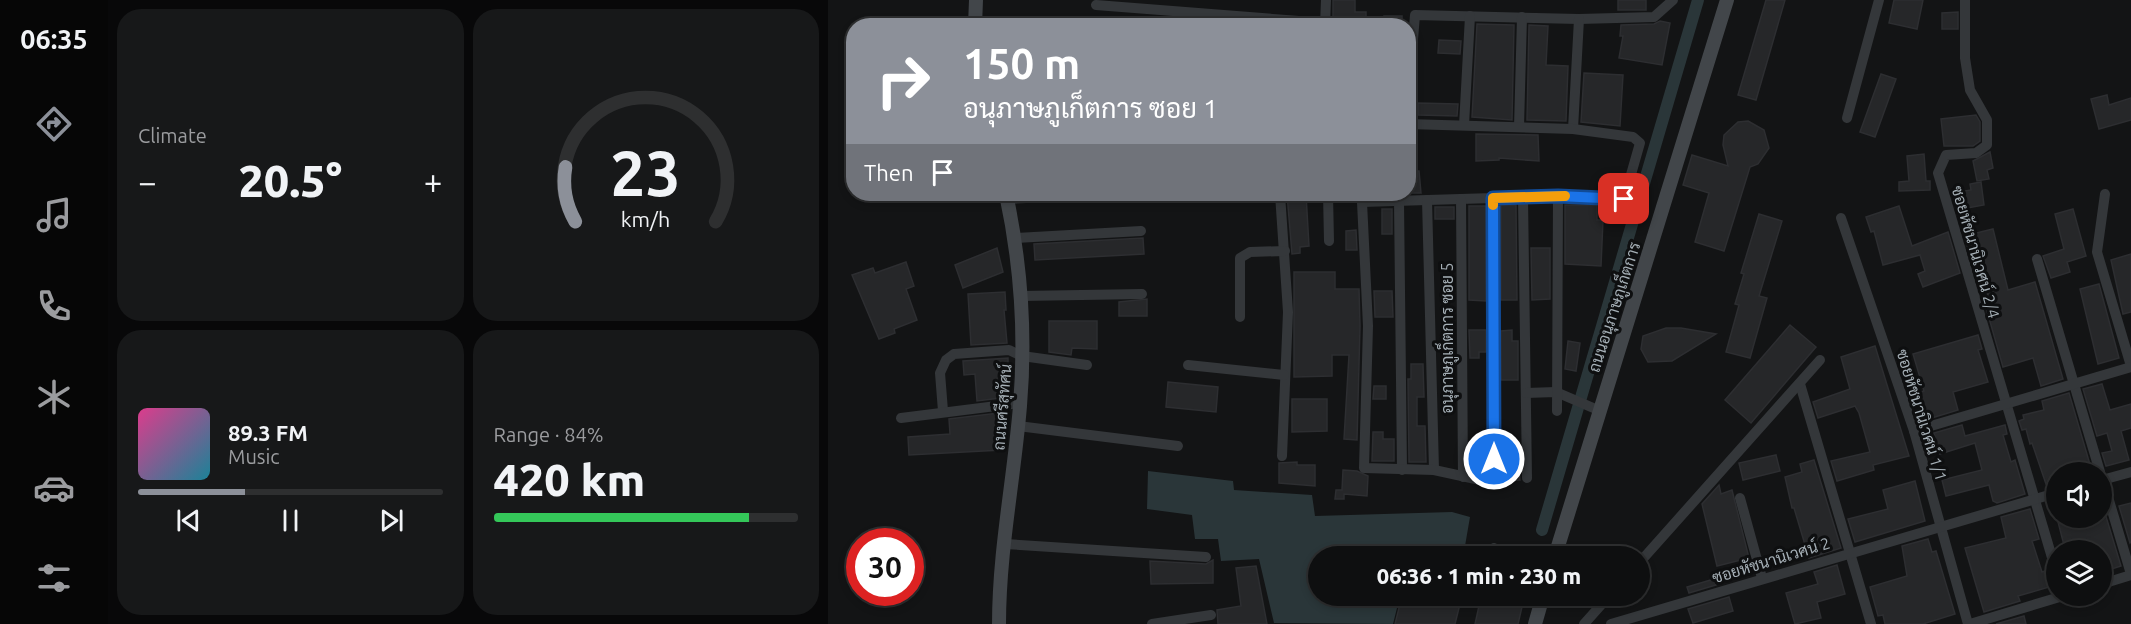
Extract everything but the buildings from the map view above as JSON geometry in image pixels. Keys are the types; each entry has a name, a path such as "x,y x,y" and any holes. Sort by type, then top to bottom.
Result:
{"street":[{"path":"975,18 976,0"},
{"path":"1325,18 1326,0"},
{"path":"1414,18 1414,15 1579,19 1654,17 1673,0"},
{"path":"1847,118 1879,0"},
{"name":"ซอยหัชนานิเวศน์ 2/4","path":"1965,0 1965,58 1970,90 1987,120 1987,145 1976,153 1946,155 1938,173 2006,405"},
{"name":"ถนนอนุภาษภูเก็ตการ","path":"1558,546 1724,1"},
{"path":"1096,5 1253,18"},
{"path":"1464,125 1470,16"},
{"path":"1519,127 1522,17"},
{"path":"1573,129 1579,19"},
{"path":"1416,124 1573,129 1633,137 1640,142 1624,199 1558,196 1416,200"},
{"path":"1914,431 2073,386 2131,367 2097,252 2105,194"},
{"path":"1557,411 1558,196"},
{"path":"1361,201 1368,326 1364,468 1434,470 1494,483 1493,198"},
{"path":"1523,198 1527,478"},
{"name":"อนุภาษภูเก็ตการ ซอย 5","path":"1461,199 1463,477"},
{"path":"1427,200 1434,470"},
{"name":"ถนนศรีสุทัศน์","path":"999,624 999,588 1018,426 1022,356 1021,296 1015,238 1007,201"},
{"path":"1281,201 1288,312 1282,456"},
{"path":"1328,201 1329,241"},
{"path":"1399,201 1402,470"},
{"name":"ซอยหัชนานิเวศน์ 1/1","path":"1841,218 1914,431 1969,624"},
{"path":"1015,238 1141,231"},
{"path":"1240,317 1240,258 1250,252 1285,251"},
{"path":"2037,259 2096,462"},
{"path":"1021,296 1142,294"},
{"path":"943,411 940,373 946,360 954,354 1009,350 1022,356 1087,365"},
{"path":"1650,551 1820,360"},
{"path":"1188,365 1284,375"},
{"path":"1800,384 1871,624"},
{"path":"1526,393 1556,393 1598,410"},
{"path":"901,418 1020,403"},
{"path":"2006,405 2047,540"},
{"path":"1018,426 1178,446"},
{"path":"2112,475 2131,472"},
{"name":"ซอยหัชนานิเวศน์ 2","path":"1611,624 1848,552 2046,496"},
{"path":"1740,498 1762,578"},
{"path":"2112,513 2131,574 2112,581"},
{"path":"1005,544 1206,557"},
{"path":"1969,624 2046,601"},
{"path":"1535,624 1540,606"},
{"path":"1584,624 1601,606"},
{"path":"1152,624 1211,615"}],"shaded area":[{"path":"1148,471 1233,481 1234,490 1312,495 1315,516 1452,512 1470,517 1465,546 1308,546 1308,606 1398,606 1393,624 1274,623 1259,559 1221,561 1218,539 1195,539 1192,515 1147,509"}],"waterway":[{"path":"1542,530 1698,0"}],"slow traffic":[{"path":"1493,205 1493,198 1565,196"}],"route":[{"path":"1494,459 1493,198 1558,196 1624,199"}]}
